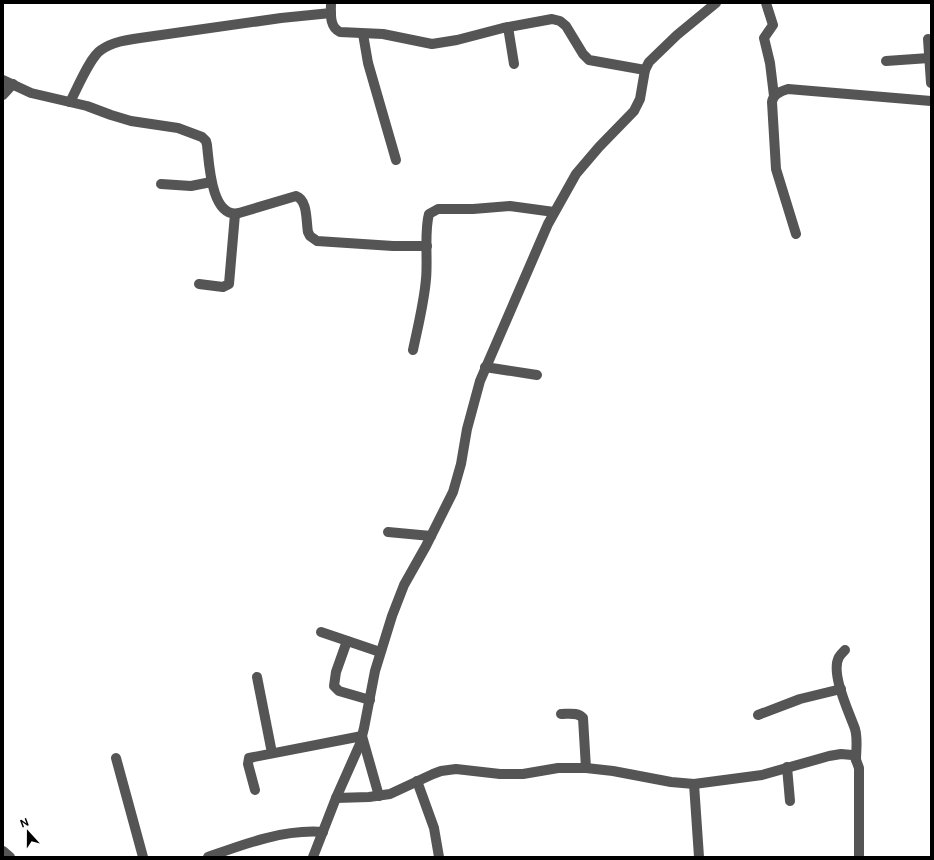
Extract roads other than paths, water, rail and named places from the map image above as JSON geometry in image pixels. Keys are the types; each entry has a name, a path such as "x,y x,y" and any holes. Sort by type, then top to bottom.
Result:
{"street":[{"path":"313,857 336,798 356,756 362,736 375,671 392,616 404,585 431,536 458,479 471,409 485,367 554,212 576,174 599,147 634,111 640,99 645,70 649,62 716,3"},
{"path":"766,3 773,25 765,36 764,40 770,64 774,96 772,102 776,169 796,234"},
{"path":"70,102 93,58 101,50 116,43 140,38 281,18 331,8 333,25 338,31 343,33 383,34 432,44 552,19 560,21 566,26 583,54 589,60 645,70"},
{"path":"508,27 514,64"},
{"path":"363,34 368,63 396,160"},
{"path":"928,39 931,83"},
{"path":"886,61 929,58"},
{"path":"3,80 32,93 87,106 111,115 178,128 204,138 207,145 211,182 219,203 226,210 235,214 296,196 299,197 304,203 308,232 310,236 317,241 393,246 427,246"},
{"path":"3,95 13,84"},
{"path":"774,96 782,91 788,90 931,101"},
{"path":"161,184 192,186 211,182"},
{"path":"413,350 425,290 429,214 438,209 473,209 510,206 554,212"},
{"path":"199,284 223,287 228,284 235,214"},
{"path":"485,367 537,375"},
{"path":"388,532 431,536"},
{"path":"321,632 380,652"},
{"path":"347,641 336,672 334,686 339,691 370,700"},
{"path":"845,650 839,657 837,663 838,676 855,730 856,760"},
{"path":"257,677 272,753"},
{"path":"758,715 800,699 841,689"},
{"path":"561,714 578,714 583,718 586,768"},
{"path":"255,790 248,764 248,760 251,758 362,736"},
{"path":"362,736 379,796"},
{"path":"336,798 390,794 433,774 456,769 500,774 523,774 558,768 586,768 613,770 676,783 694,784 762,775 829,756 841,754 852,755 859,768 859,857"},
{"path":"116,758 142,857"},
{"path":"787,767 790,801"},
{"path":"417,781 434,828 439,857"},
{"path":"694,784 699,857"},
{"path":"208,857 260,840 292,833 309,831 323,832"},
{"path":"3,851 10,857"}]}
